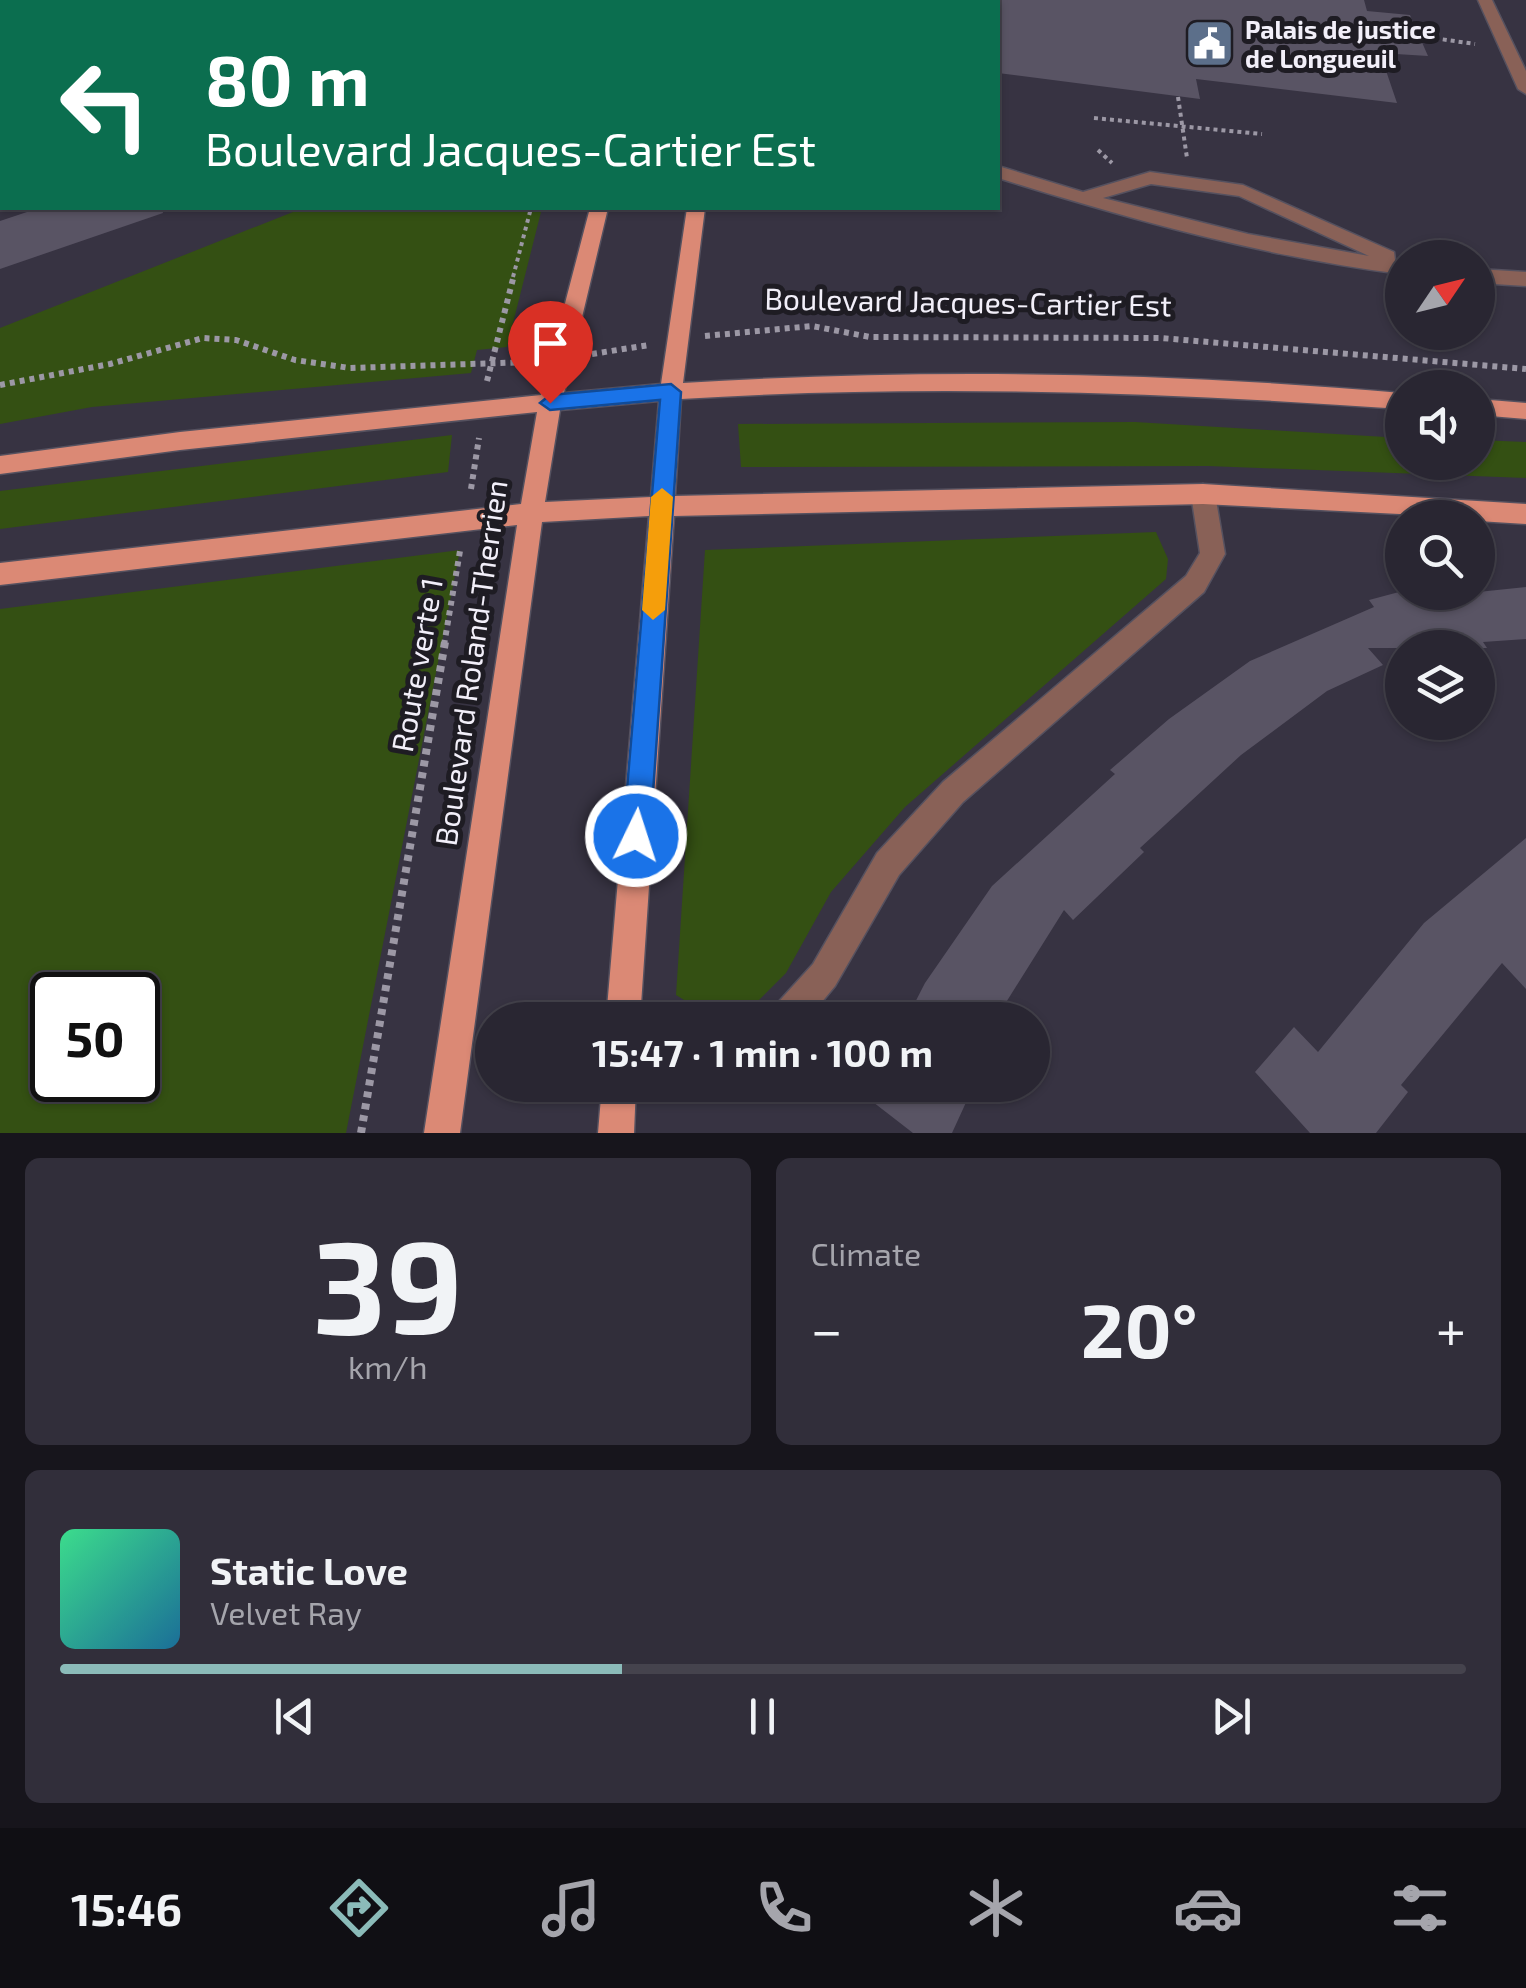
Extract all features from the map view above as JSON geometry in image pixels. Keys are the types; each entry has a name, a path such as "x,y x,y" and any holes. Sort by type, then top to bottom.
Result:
{"main road":[{"name":"Boulevard Roland-Therrien","path":"442,1133 530,513 550,403 597,210"},
{"path":"624,1002 671,392 696,210"},
{"path":"0,465 111,448 671,392 934,384 1246,389 1385,400"},
{"path":"1495,408 1526,411"},
{"path":"0,574 530,513 661,506 1203,494 1526,514"},
{"path":"616,1133 618,1102"}],"street":[{"path":"1485,0 1526,89"},
{"path":"1000,173 1080,198 1279,250 1385,264"},
{"path":"1080,198 1150,178 1243,191 1385,258"},
{"path":"1495,277 1526,279"},
{"path":"801,1002 824,975 888,864 953,792 1195,584 1213,554 1203,494"}],"path":[{"path":"1178,97 1191,184"},
{"path":"1094,118 1262,134"},
{"name":"Route verte 1","path":"361,1133 466,520 488,365 529,210"},
{"name":"Boulevard Jacques-Cartier Est","path":"0,385 110,364 203,338 236,340 295,360 350,368 560,359 678,340 812,326 870,337 1160,338 1526,369"}],"green space":[{"path":"298,210 541,210 507,347 477,350 471,373 92,407 0,424 0,328"},
{"path":"1135,422 1385,437 1385,473 1208,466 741,467 738,424"},
{"path":"452,435 448,472 0,529 0,491"},
{"path":"1495,441 1526,442 1526,478 1495,477"},
{"path":"1156,532 1168,559 1166,579 905,807 831,892 786,973 757,1002 687,1002 676,995 705,550"},
{"path":"460,550 346,1133 0,1133 0,609"}],"building":[{"name":"Palais de justice de Longueuil","path":"1000,0 1364,0 1367,11 1410,15 1428,56 1380,53 1397,103 1196,79 1200,99 1000,73"},
{"path":"33,210 163,213 0,269 0,221"},
{"path":"1526,587 1526,639 1495,641 1495,630 1385,630 1385,648 1368,648 1383,665 1327,691 1241,755 1140,848 1144,852 1073,920 1064,910 1006,1002 915,1002 992,886 1115,774 1110,770 1169,719 1250,661 1374,607 1369,600 1385,596 1385,610 1495,610 1495,590"},
{"path":"1526,838 1526,989 1502,963 1401,1085 1408,1092 1376,1133 1310,1133 1255,1072 1294,1027 1318,1052 1424,923"},
{"path":"873,1102 966,1102 952,1133 913,1133"}],"slow traffic":[{"path":"653,610 662,497"}],"place":[{"name":"Palais de justice de Longueuil","path":"1210,44"}],"route":[{"path":"550,403 671,392 636,836"}]}
